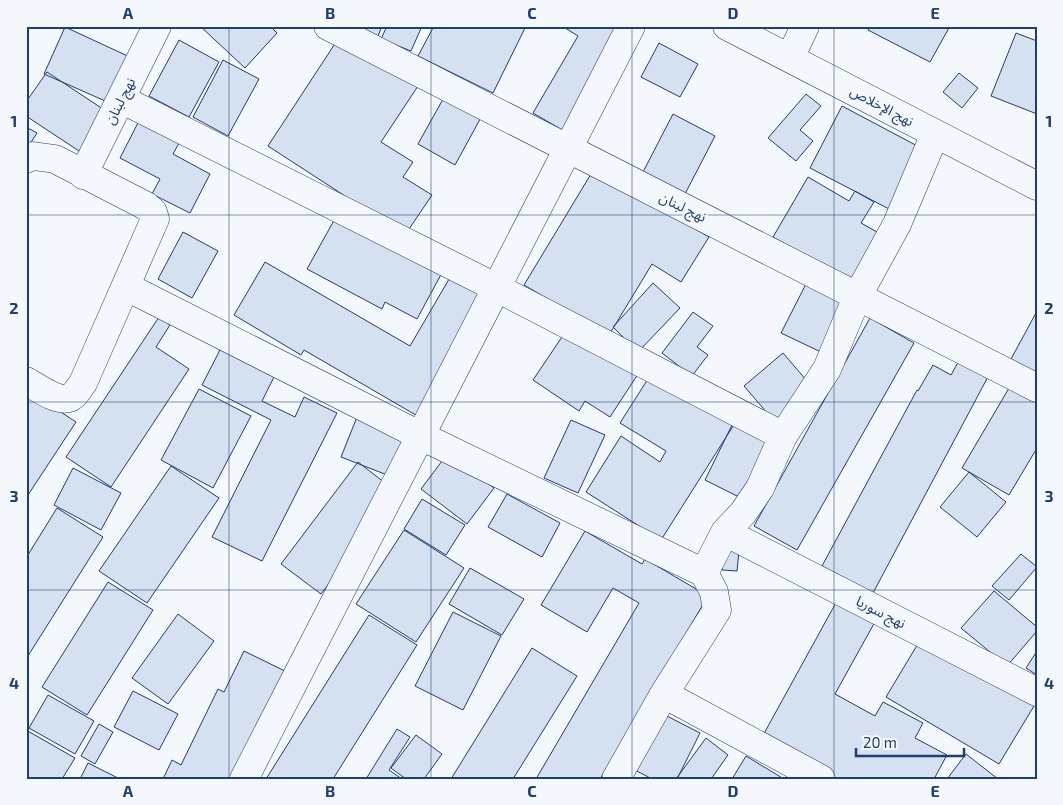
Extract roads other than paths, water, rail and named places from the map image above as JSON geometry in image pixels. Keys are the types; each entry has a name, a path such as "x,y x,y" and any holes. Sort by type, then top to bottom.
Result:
{"street":[{"name":"نهج لبنان","path":"83,175 158,26"},
{"name":"نهج لبنان","path":"328,26 567,150 729,229 857,297 1037,388"},
{"path":"244,779 630,26"},
{"name":"نهج الإخلاص","path":"727,26 1037,186"},
{"path":"790,58 805,26"},
{"path":"121,99 495,287 784,436"},
{"path":"704,573 725,532 743,513 760,488 784,436 827,369 857,297 897,224 935,134"},
{"path":"26,159 33,156 54,159 153,212 154,226 83,383 75,394 68,398 61,398 26,382"},
{"path":"127,287 419,435 704,573 714,592 717,610 664,694 616,779"},
{"name":"نهج سوريا","path":"725,532 1037,692"},
{"path":"664,694 821,779"}]}
